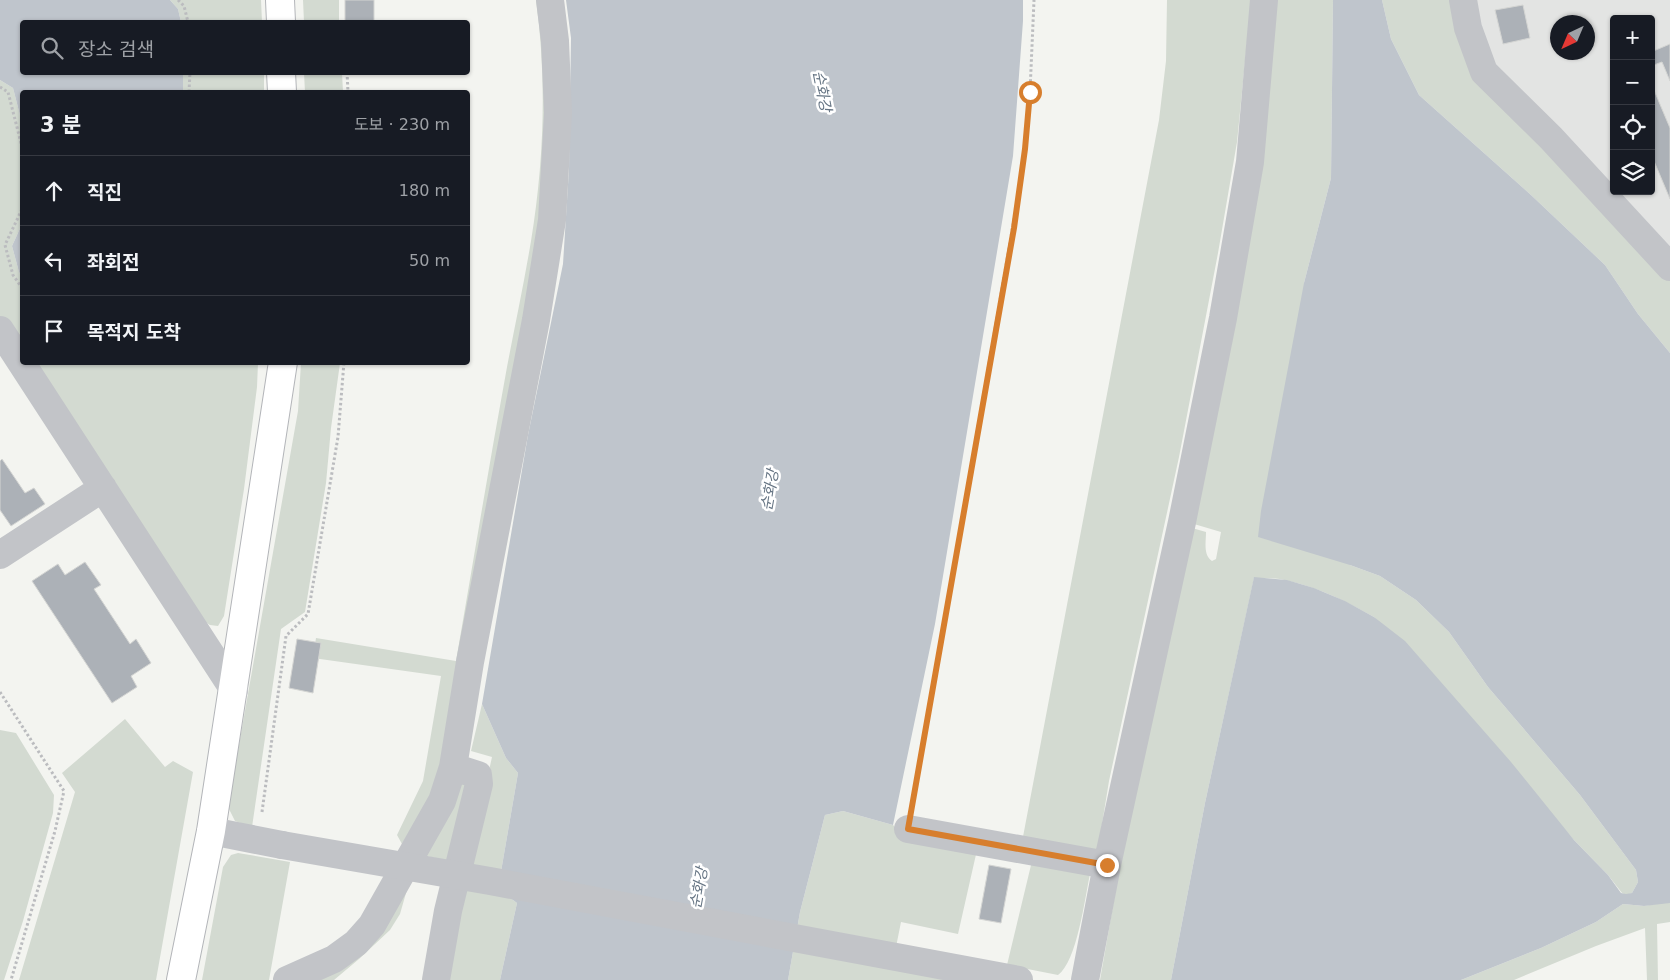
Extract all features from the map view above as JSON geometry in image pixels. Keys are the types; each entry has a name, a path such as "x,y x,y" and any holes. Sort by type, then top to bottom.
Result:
{"main road":[{"path":"280,0 281,20"},
{"path":"282,75 282,90"},
{"path":"181,980 211,831 234,690 282,365"}],"street":[{"path":"287,980 334,959 356,943 372,926 442,801 453,768 470,662 536,320 552,220 558,112 555,41 550,0"},
{"path":"1085,980 1107,865 1180,531 1223,318 1250,162 1264,0"},
{"path":"1463,0 1468,28 1484,72 1551,138 1670,267"},
{"path":"0,332 20,362"},
{"path":"22,365 234,690"},
{"path":"0,555 103,488"},
{"path":"436,980 448,911 479,784 478,775 453,768"},
{"path":"908,829 1107,865"},
{"path":"211,831 1018,980"}],"path":[{"path":"178,0 184,6 188,20"},
{"path":"908,829 1022,179 1030,92 1034,0"},
{"path":"189,90 190,75"},
{"path":"347,75 348,90"},
{"path":"0,87 8,92 20,139"},
{"path":"20,213 5,245 13,275 20,285"},
{"path":"270,842 286,636 308,614 338,437 344,365"},
{"path":"0,692 64,791 57,823 11,980"}],"shaded area":[{"path":"170,0 261,0 262,20 181,20 178,9"},
{"path":"303,0 339,0 339,20 304,20"},
{"path":"536,0 542,0 549,51 545,211 440,784 402,844 397,835 423,781 441,676 313,658 316,638 456,661 528,257 539,181 543,90"},
{"path":"1167,0 1250,0 1250,11 1237,142 1218,253 1179,457 1109,781 1097,855 1022,842 1159,120 1166,61"},
{"path":"1271,0 1333,0 1331,178 1304,283 1350,565 1380,576 1416,600 1449,632 1488,687 1580,795 1636,870 1638,882 1632,893 1626,895 1622,893 1608,875 1574,840 1374,617 1312,587 1281,579 1254,578 1205,803 1171,980 1100,980 1121,860 1192,528 1206,532 1206,552 1212,561 1216,559 1221,532 1194,524"},
{"path":"1382,0 1455,0 1463,35 1670,276 1670,353 1638,314 1605,265 1531,195 1419,95 1391,39"},
{"path":"1455,0 1670,0 1670,276 1486,89"},
{"path":"183,75 264,75 264,90 183,90"},
{"path":"304,75 342,75 343,90 305,90"},
{"path":"0,80 13,88 20,115 20,228 12,246 20,274 20,350 0,319"},
{"path":"30,365 258,365 257,387 244,489 224,616 218,626 210,625 202,620"},
{"path":"301,365 340,365 326,483 305,612 281,629 252,827 235,821 228,807 298,411"},
{"path":"482,704 506,758 518,773 498,889 517,903 500,980 443,980 492,757 471,751"},
{"path":"125,719 165,767 173,761 193,772 156,980 19,980 75,792 62,773"},
{"path":"0,730 16,733 54,795 53,813 23,921 4,980 0,980"},
{"path":"454,781 471,784 455,862 421,855"},
{"path":"843,811 893,825 902,834 977,850 958,934 901,922 895,952 1015,980 788,980 800,912 825,815"},
{"path":"238,853 290,862 269,980 202,980 223,867 231,855"},
{"path":"1032,861 1090,874 1075,943 1065,968 1058,975 1007,965"},
{"path":"410,879 400,914 390,930 334,980 305,980"},
{"path":"1670,903 1670,922 1657,924 1658,980 1647,980 1645,928 1514,980 1461,980 1541,948 1596,922 1623,904 1644,906"}],"water":[{"path":"0,0 170,0 178,9 181,20 20,20 20,75 183,75 183,90 20,90 20,115 13,88 0,80"},
{"name":"순화강","path":"566,0 1023,0 1013,156 935,624 893,825 843,811 825,815 800,912 788,980 500,980 517,903 498,889 518,773 506,758 482,704 528,435 563,264 569,169 571,38"},
{"path":"1333,0 1382,0 1391,39 1419,95 1531,195 1605,265 1638,314 1670,353 1670,903 1644,906 1623,904 1596,922 1541,948 1461,980 1171,980 1205,803 1254,577 1287,580 1314,588 1345,601 1374,617 1405,641 1511,762 1574,840 1608,875 1621,893 1632,893 1638,882 1636,870 1580,795 1488,687 1449,632 1416,600 1380,576 1258,537 1261,511 1304,283 1331,178"},
{"path":"20,228 20,274 19,272 12,246"}],"building":[{"path":"345,0 374,0 374,20 345,20"},
{"path":"1523,5 1530,38 1503,44 1495,10"},
{"path":"1670,44 1670,81 1662,62 1655,65 1655,50"},
{"path":"1655,92 1670,128 1670,199 1655,163"},
{"path":"2,459 25,493 34,488 45,504 11,526 0,510 0,461"},
{"path":"85,562 101,585 94,589 130,644 136,639 151,663 131,676 137,687 112,703 32,581 58,564 65,575"},
{"path":"297,639 321,643 313,693 289,688"},
{"path":"989,865 1011,869 1001,923 979,919"}],"route":[{"path":"1030,92 1022,179 1014,228 908,829 1107,865"}]}
